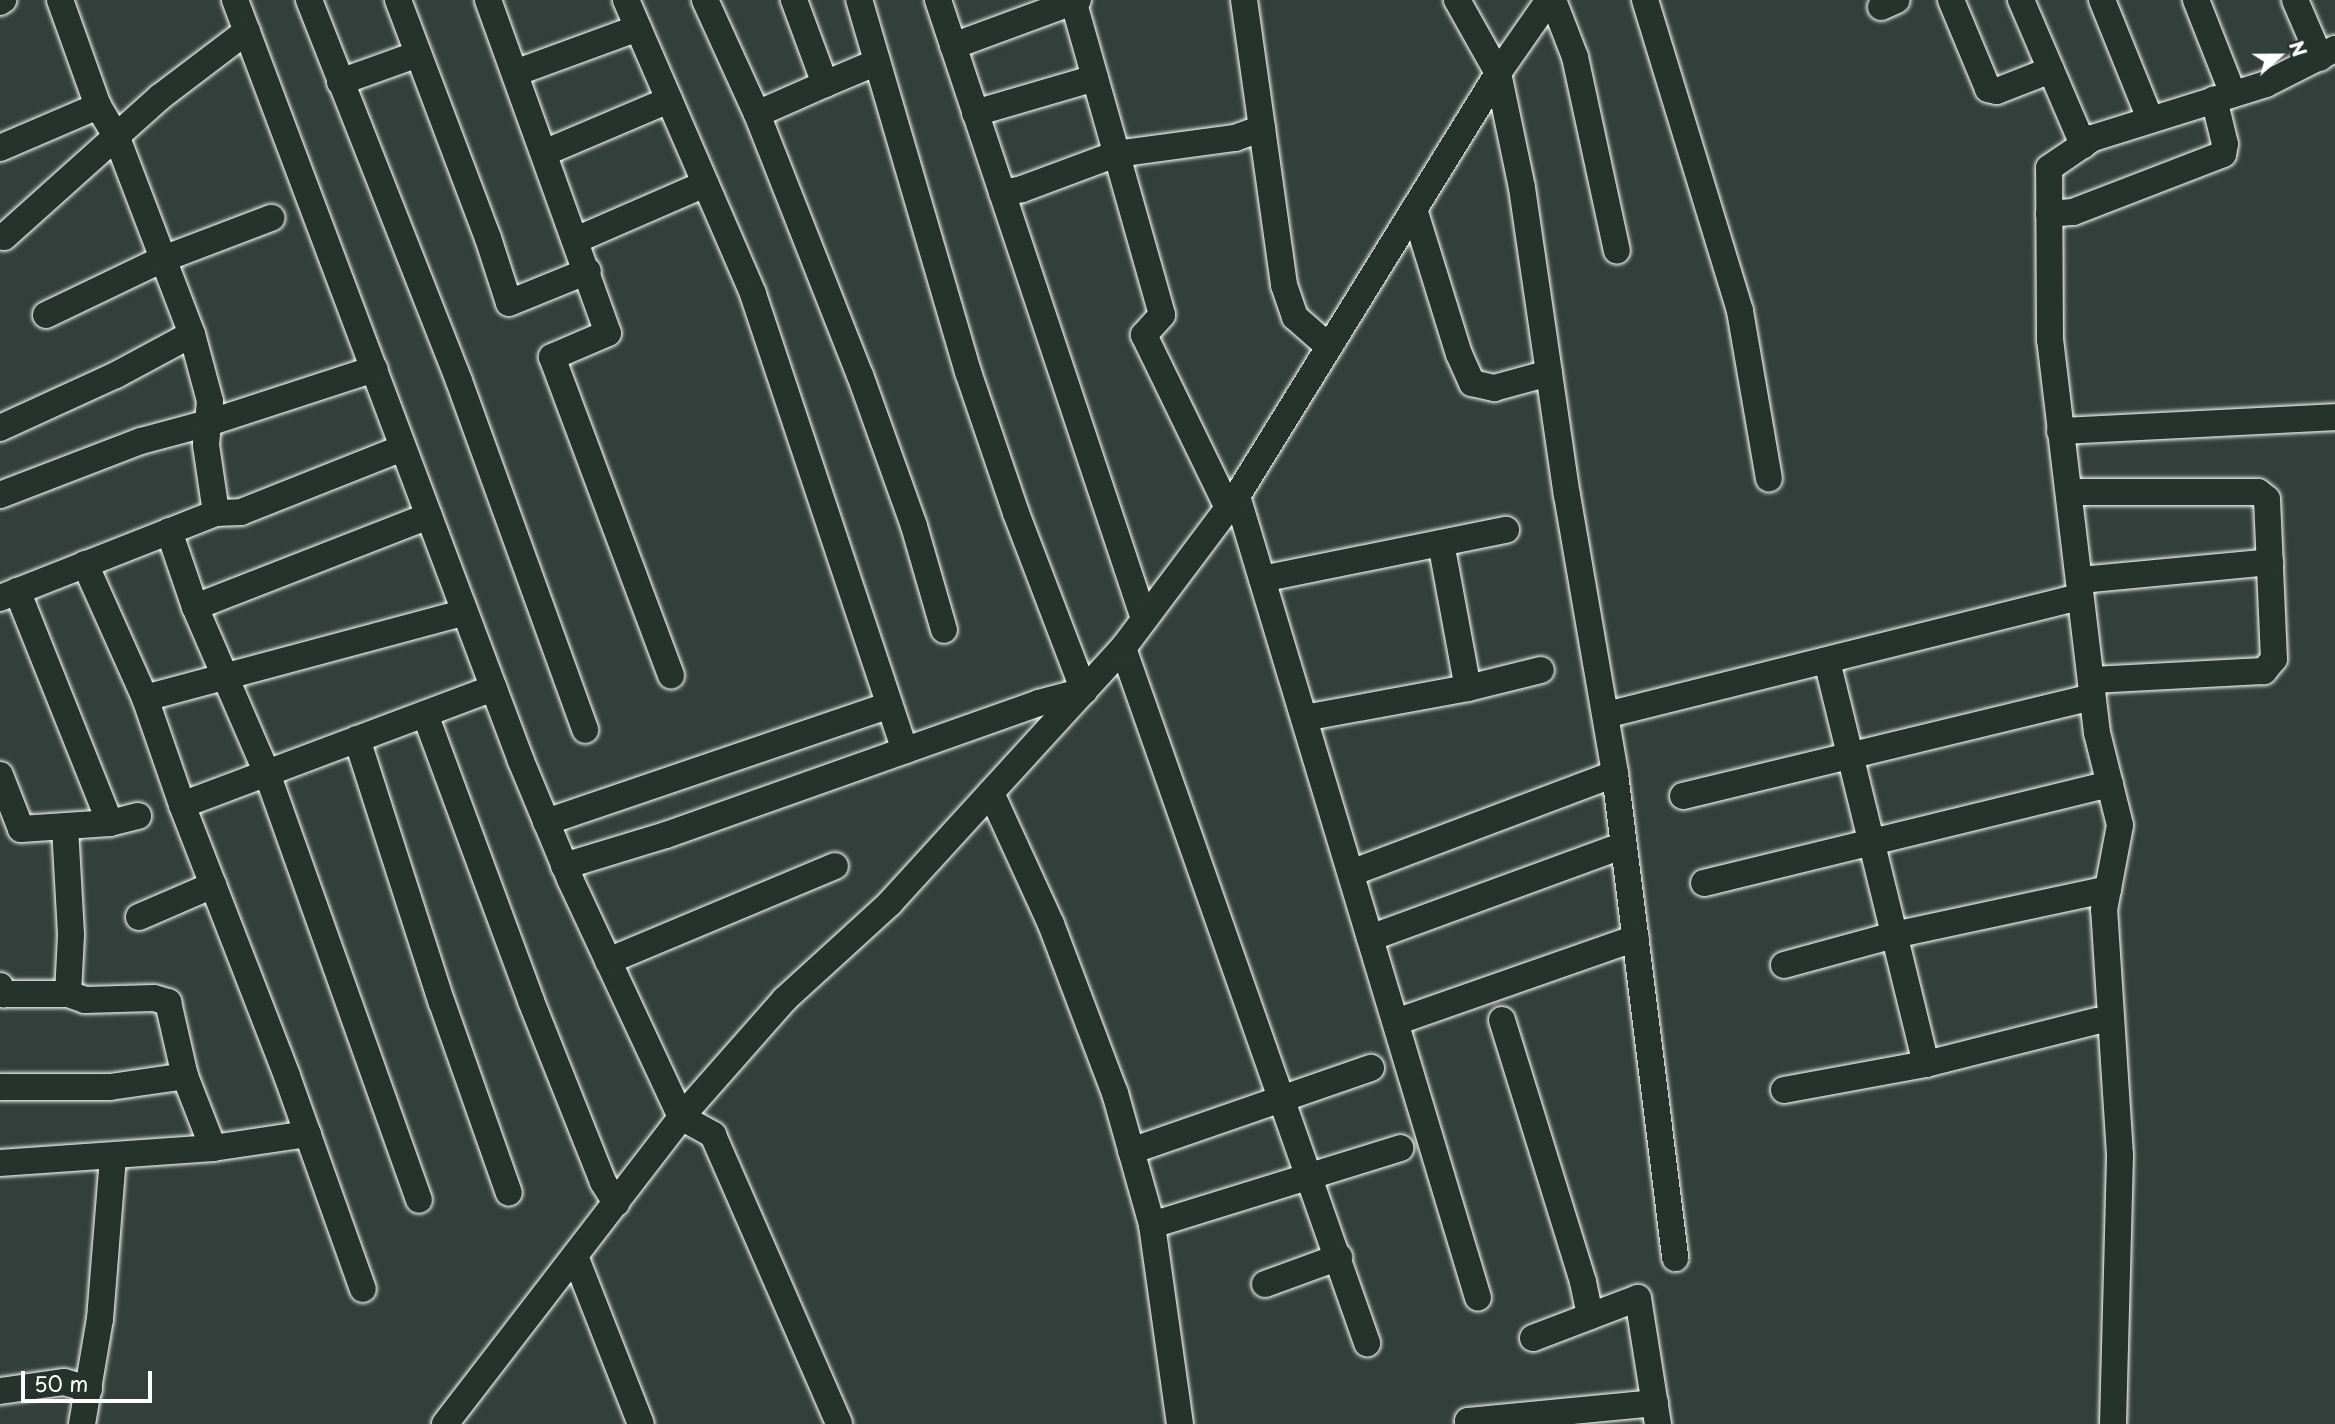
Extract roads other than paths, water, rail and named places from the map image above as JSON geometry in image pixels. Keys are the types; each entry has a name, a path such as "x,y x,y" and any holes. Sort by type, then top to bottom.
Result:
{"street":[{"path":"60,0 98,106 117,138 192,334 210,401 206,445 216,513"},
{"path":"235,0 465,612 564,866 681,1117 713,1135 839,1424"},
{"path":"309,0 459,382 585,730"},
{"path":"398,0 488,238 509,303 587,271"},
{"path":"488,0 608,334 552,357 671,675"},
{"path":"626,0 753,294 905,750"},
{"path":"705,0 757,114 860,375 914,526 944,630"},
{"path":"794,0 825,84"},
{"path":"859,0 968,372 1016,513 1084,691"},
{"path":"938,0 1144,619"},
{"path":"1244,0 1284,285 1295,317 1329,347"},
{"path":"1457,0 1498,73 1522,188 1549,373 1615,774 1675,1258"},
{"path":"445,1424 681,1117 785,999 890,903 1123,648 1233,502 1498,73 1551,0"},
{"path":"1551,0 1575,57 1617,251"},
{"path":"1645,0 1740,311 1769,479"},
{"path":"1951,0 1988,89 1997,91 2051,70"},
{"path":"2021,0 2083,145"},
{"path":"2102,0 2150,119"},
{"path":"2049,214 2073,212 2223,154 2224,96 2196,0"},
{"path":"2113,1424 2120,1155 2104,910 2120,825 2087,690 2085,588 2060,431 2050,340 2049,168 2092,138 2266,84 2328,54 2295,0"},
{"path":"953,46 1075,1 1162,315 1143,335 1233,502 1262,579 1478,1298"},
{"path":"515,73 638,28"},
{"path":"4,237 160,97 247,31"},
{"path":"341,82 418,54"},
{"path":"757,114 877,62"},
{"path":"975,113 1095,78"},
{"path":"544,153 669,100"},
{"path":"0,148 98,106"},
{"path":"1002,193 1022,189 1116,154 1235,138 1262,128"},
{"path":"576,240 705,184"},
{"path":"1414,209 1459,354 1472,383 1494,388 1549,373"},
{"path":"46,315 163,259 271,218"},
{"path":"0,428 116,375 192,334"},
{"path":"0,495 141,441 208,423 374,369"},
{"path":"2060,431 2335,417"},
{"path":"110,823 8,594 216,513 241,512 403,448"},
{"path":"1683,796 1851,758 2087,690 2264,671 2274,659 2267,499 2258,492 2081,492"},
{"path":"195,607 429,516"},
{"path":"1262,579 1506,530"},
{"path":"169,531 223,677 267,773 419,1200"},
{"path":"1441,543 1468,688"},
{"path":"1606,715 1827,661 2085,588 2270,562"},
{"path":"85,564 145,698 182,805 308,1134 363,1289"},
{"path":"145,698 465,612"},
{"path":"1123,648 1367,1343"},
{"path":"1827,661 1926,1064"},
{"path":"1304,719 1468,688 1541,670"},
{"path":"182,805 494,688"},
{"path":"564,866 666,835 1038,703 1084,691"},
{"path":"547,822 889,705"},
{"path":"425,714 531,1001 603,1182 616,1203"},
{"path":"357,739 442,1003 509,1194"},
{"path":"1351,873 1615,774"},
{"path":"0,775 21,829 110,823 138,816"},
{"path":"1704,883 1871,839 2110,784"},
{"path":"991,793 1051,924 1115,1093 1152,1225 1180,1424"},
{"path":"65,827 71,935 68,994"},
{"path":"1370,938 1624,845"},
{"path":"608,961 835,866"},
{"path":"139,917 213,885"},
{"path":"1784,965 1894,935 2108,889"},
{"path":"1396,1022 1636,938"},
{"path":"0,986 3,994 68,994 85,1000 154,998 168,1002 185,1076 213,1148"},
{"path":"1502,1020 1583,1282 1590,1316"},
{"path":"1784,1090 1926,1064 2096,1021"},
{"path":"1131,1151 1371,1068"},
{"path":"0,1087 110,1087 185,1076"},
{"path":"0,1163 213,1148 308,1134"},
{"path":"1152,1225 1400,1148"},
{"path":"82,1424 100,1320 113,1157"},
{"path":"575,1256 640,1424"},
{"path":"1265,1284 1339,1257"},
{"path":"1469,1424 1468,1421 1656,1414 1638,1298 1533,1338"},
{"path":"0,1391 64,1382 89,1390"}]}
